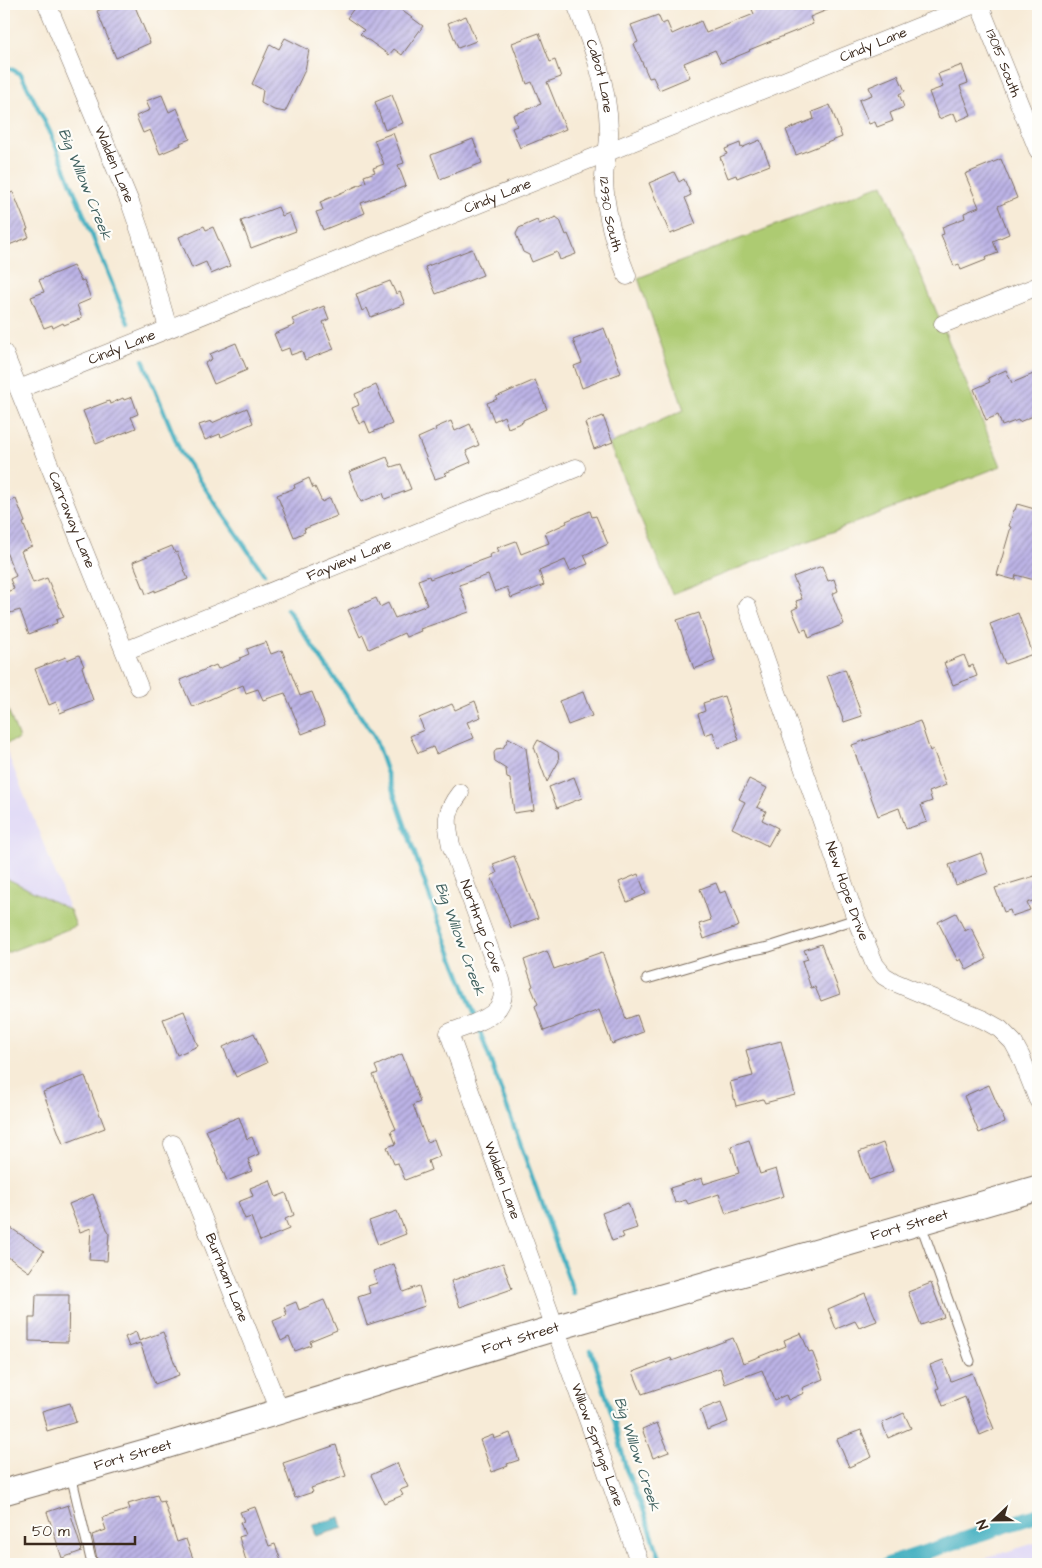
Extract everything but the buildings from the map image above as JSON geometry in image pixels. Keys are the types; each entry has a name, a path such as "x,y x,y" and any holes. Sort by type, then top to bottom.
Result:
{"street":[{"name":"Walden Lane","path":"47,4 131,205 168,328"},
{"name":"Cabot Lane","path":"576,4 593,47 604,86 609,129 608,152"},
{"name":"Cindy Lane","path":"19,389 976,4"},
{"name":"13015 South","path":"980,4 1038,150"},
{"name":"12930 South","path":"608,152 604,179 610,226 627,276"},
{"path":"943,324 1038,286"},
{"name":"Carraway Lane","path":"4,354 140,688"},
{"name":"Fayview Lane","path":"125,651 576,468"},
{"name":"New Hope Drive","path":"747,606 856,919 875,965 884,976 894,982 984,1020 1000,1029 1013,1042 1038,1100"},
{"name":"Northrup Cove","path":"454,1031 488,1017 498,1009 503,995 503,987 451,845 448,817 452,804 460,793"},
{"name":"Walden Lane","path":"454,1031 555,1328"},
{"name":"Burnham Lane","path":"172,1144 280,1411"},
{"name":"Fort Street","path":"4,1492 152,1450 555,1328 1038,1188"},
{"name":"Willow Springs Lane","path":"555,1328 640,1564"}],"lane":[{"path":"647,979 732,954 769,947 856,919"},
{"path":"920,1223 970,1361"},
{"path":"70,1472 92,1564"}],"shaded area":[{"path":"4,699 19,739 4,744"},
{"path":"4,744 76,926 4,954"},
{"path":"1038,1542 1038,1564 967,1564"}],"green space":[{"path":"883,184 1001,466 672,594 609,444 684,410 638,278"},
{"path":"4,699 19,739 4,744"},
{"path":"4,877 70,910 76,926 4,954"}],"water":[{"path":"340,1517 343,1528 316,1536 313,1525"}],"waterway":[{"name":"Big Willow Creek","path":"4,70 9,68 21,74 50,132 128,323"},
{"name":"Big Willow Creek","path":"143,360 181,453 264,574"},
{"name":"Big Willow Creek","path":"287,609 374,736 434,909 476,1018"},
{"name":"Big Willow Creek","path":"478,1026 574,1294"},
{"name":"Big Willow Creek","path":"591,1350 615,1423 626,1469 642,1506 662,1564"},
{"path":"889,1564 1038,1515"}]}
